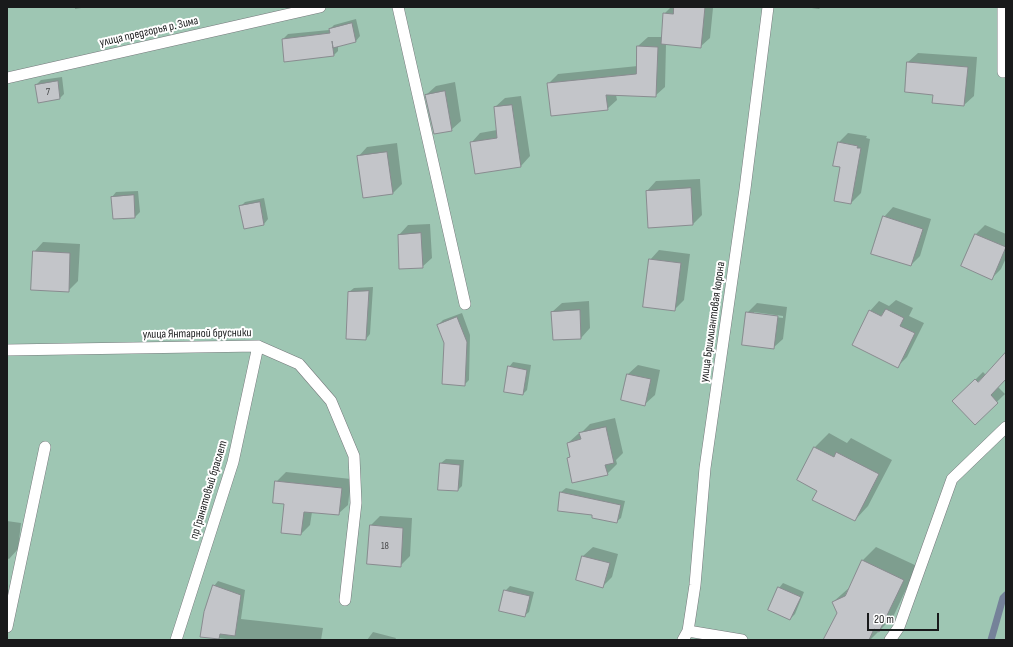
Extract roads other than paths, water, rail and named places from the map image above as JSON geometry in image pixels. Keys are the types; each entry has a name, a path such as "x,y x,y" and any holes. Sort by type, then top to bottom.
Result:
{"lane":[{"name":"улица предгорья р. Зима","path":"7,78 320,7"},
{"path":"398,7 465,304"},
{"name":"улица Бриллиантовая корона","path":"686,636 695,585 705,468 745,189 768,7"},
{"path":"1002,72 1003,7"},
{"name":"улица Янтарной брусники","path":"7,350 258,346 299,364 331,401 354,456 356,503 345,600"},
{"name":"пр Гранатовый браслет","path":"176,640 233,462 258,346"},
{"path":"890,640 899,627 952,479 1006,427"},
{"path":"7,627 45,447"},
{"path":"686,636 742,640"}],"waterway":[{"path":"991,640 1003,598 1006,595"}]}
